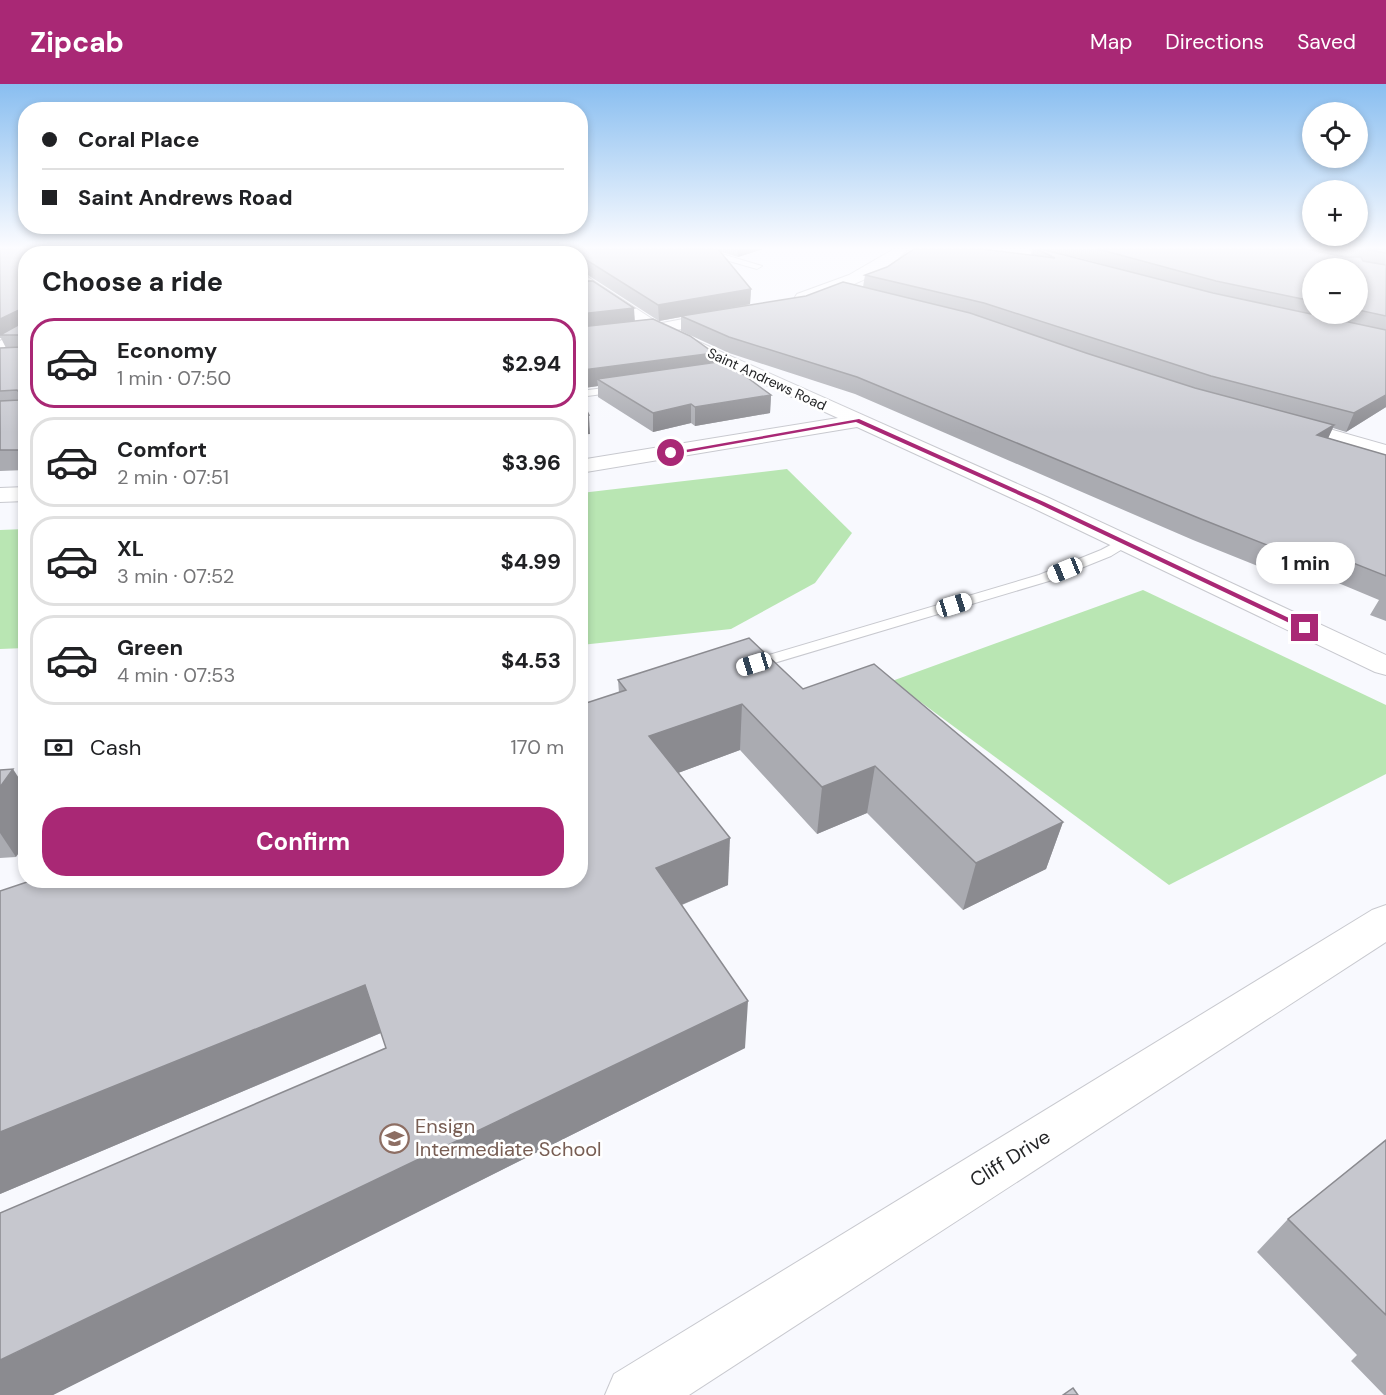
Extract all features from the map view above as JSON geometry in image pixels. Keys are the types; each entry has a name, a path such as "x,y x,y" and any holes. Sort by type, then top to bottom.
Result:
{"street":[{"name":"Saint Andrews Road","path":"623,310 657,329 1124,542 1386,666"},
{"path":"588,336 657,329 743,312"},
{"path":"0,348 18,336"},
{"path":"1265,417 1386,452"},
{"path":"588,466 857,421"},
{"path":"0,495 18,494"},
{"name":"Cliff Drive","path":"635,1395 1386,921"}],"lane":[{"path":"726,374 747,370"},
{"path":"588,393 638,388"},
{"path":"738,669 1044,578 1106,553 1124,542"}],"green space":[{"path":"787,469 852,533 815,583 731,629 588,644 588,492"},
{"path":"18,529 18,648 0,649 0,530"},
{"path":"1143,590 1386,705 1386,774 1169,885 892,681"}],"building":[{"path":"0,310 18,310 18,310 0,319"},
{"path":"588,310 614,310 588,313"},
{"path":"717,310 958,310 1195,388 1334,425 1317,435 1386,455 1386,576 1323,551 1305,560 857,377 729,337 681,316"},
{"path":"1006,310 1293,310 1302,312 1302,324 1358,324 1386,330 1386,395 1354,413 1211,376"},
{"path":"1368,310 1386,310 1386,316 1368,312"},
{"path":"653,319 690,336 714,353 588,369 588,326"},
{"path":"18,325 18,335 0,335"},
{"path":"18,347 18,391 0,391 0,348"},
{"path":"725,361 771,395 695,407 691,404 653,413 597,379"},
{"path":"18,400 18,450 0,450 0,401"},
{"path":"749,638 803,689 874,664 1063,822 976,863 875,766 822,787 742,704 649,736 730,838 656,868 748,1001 0,1360 0,1213 386,1048 365,985 0,1132 0,891 18,885 18,888 588,888 588,702 626,690 618,680"},
{"path":"13,769 0,787 0,770"},
{"path":"1386,1140 1386,1315 1288,1219"},
{"path":"1073,1388 1078,1395 1063,1395"}],"place":[{"name":"Ensign Intermediate School","path":"394,1138"}],"route":[{"path":"671,453 857,421 1041,503 1305,628"}]}
